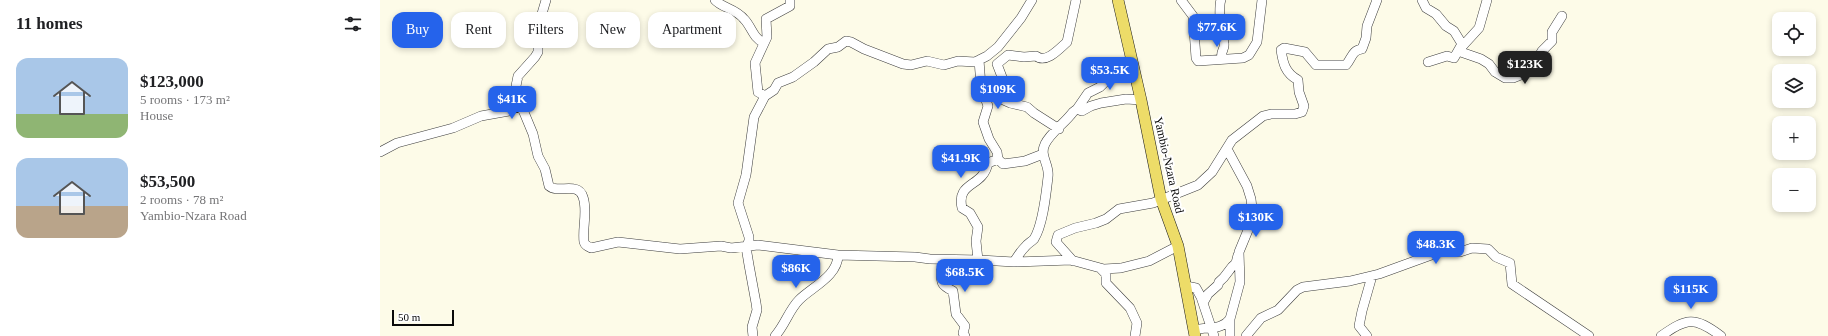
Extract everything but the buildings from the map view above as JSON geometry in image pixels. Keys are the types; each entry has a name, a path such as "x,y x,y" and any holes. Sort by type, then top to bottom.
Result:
{"main road":[{"name":"Yambio-Nzara Road","path":"1118,0 1141,100 1161,199 1178,246 1195,333"}],"street":[{"path":"517,106 516,86 518,76 538,52 538,27 546,0"},
{"path":"715,0 721,5 730,7 744,19 754,36 764,43"},
{"path":"765,96 758,92 755,63 767,37 766,19 786,10 790,6 790,0"},
{"path":"753,336 752,327 757,310 753,289 754,285 748,265 746,247 748,245 749,237 741,215 738,200 746,175 754,117 765,96 774,90 778,83 794,77 828,49 838,47 846,41 903,64 911,65 926,61 944,65 958,61 973,62 979,60 987,56 998,47 1025,14 1032,0"},
{"path":"1043,154 1025,161 1003,164 998,159 997,152 989,139 983,122 988,106 998,92 1002,77 997,64 1005,59 1007,55 1024,57 1036,56 1040,59 1046,59 1067,42 1076,0"},
{"path":"1181,0 1193,16 1196,60 1198,61 1222,58 1243,58 1249,55 1257,42 1262,0"},
{"path":"1221,0 1219,4 1221,32 1225,44 1221,54 1222,58"},
{"path":"1074,261 1056,242 1058,235 1075,228 1106,219 1119,209 1161,199 1198,185 1212,172 1232,140 1263,116 1271,114 1295,114 1302,112 1304,106 1299,92 1298,80 1282,63 1281,50 1284,48 1305,52 1316,65 1346,65 1353,52 1362,49 1365,43 1367,26 1377,0"},
{"path":"1422,0 1426,8 1436,14 1446,26 1454,30 1462,44 1454,58 1447,56 1428,62"},
{"path":"1458,51 1479,28 1487,0"},
{"path":"1458,51 1481,59 1489,64 1495,72 1505,78 1522,75 1531,70 1542,51 1552,41 1552,32 1562,16"},
{"path":"979,60 981,86 988,106"},
{"path":"1014,262 1025,247 1033,240 1041,221 1047,193 1046,184 1048,177 1043,154 1045,144 1077,110 1088,93 1100,88 1113,74 1132,61"},
{"path":"998,92 1001,99 1027,107 1059,129"},
{"path":"1077,110 1082,111 1091,106 1119,100 1141,100"},
{"path":"381,150 397,143 453,128 481,116 509,110 517,106"},
{"path":"517,106 523,110 533,134 538,156 545,169 549,186 553,188 577,190 583,196 585,227 584,242 586,246 595,247 621,242 680,250 721,246 731,248 748,245 838,255 915,256 930,259 1014,262 1074,261 1102,269 1121,268 1149,261 1178,246"},
{"path":"1192,312 1203,304 1208,294 1215,289 1219,282 1226,276 1229,268 1236,263 1253,218 1251,199 1247,186 1227,149"},
{"path":"978,260 976,241 978,227 970,213 962,208 961,196 963,191 983,177 988,163 998,159"},
{"path":"1246,336 1261,318 1278,310 1303,287 1372,276 1425,259 1445,250 1460,252 1472,248 1488,249 1496,257 1510,263 1512,284 1589,336"},
{"path":"1230,336 1230,319 1240,282 1239,252"},
{"path":"775,336 782,328 795,304 836,267 838,255"},
{"path":"954,260 951,269 945,267 940,271 940,282 945,287 953,291 956,314 965,326 964,333 966,336"},
{"path":"1102,269 1106,274 1106,283 1130,308 1137,323 1135,336"},
{"path":"1367,336 1359,326 1372,276"},
{"path":"1186,286 1196,288 1213,332"},
{"path":"1213,332 1230,319"},
{"path":"1661,336 1678,324 1692,320 1708,326 1721,336"},
{"path":"1195,333 1204,328 1213,332"}]}
